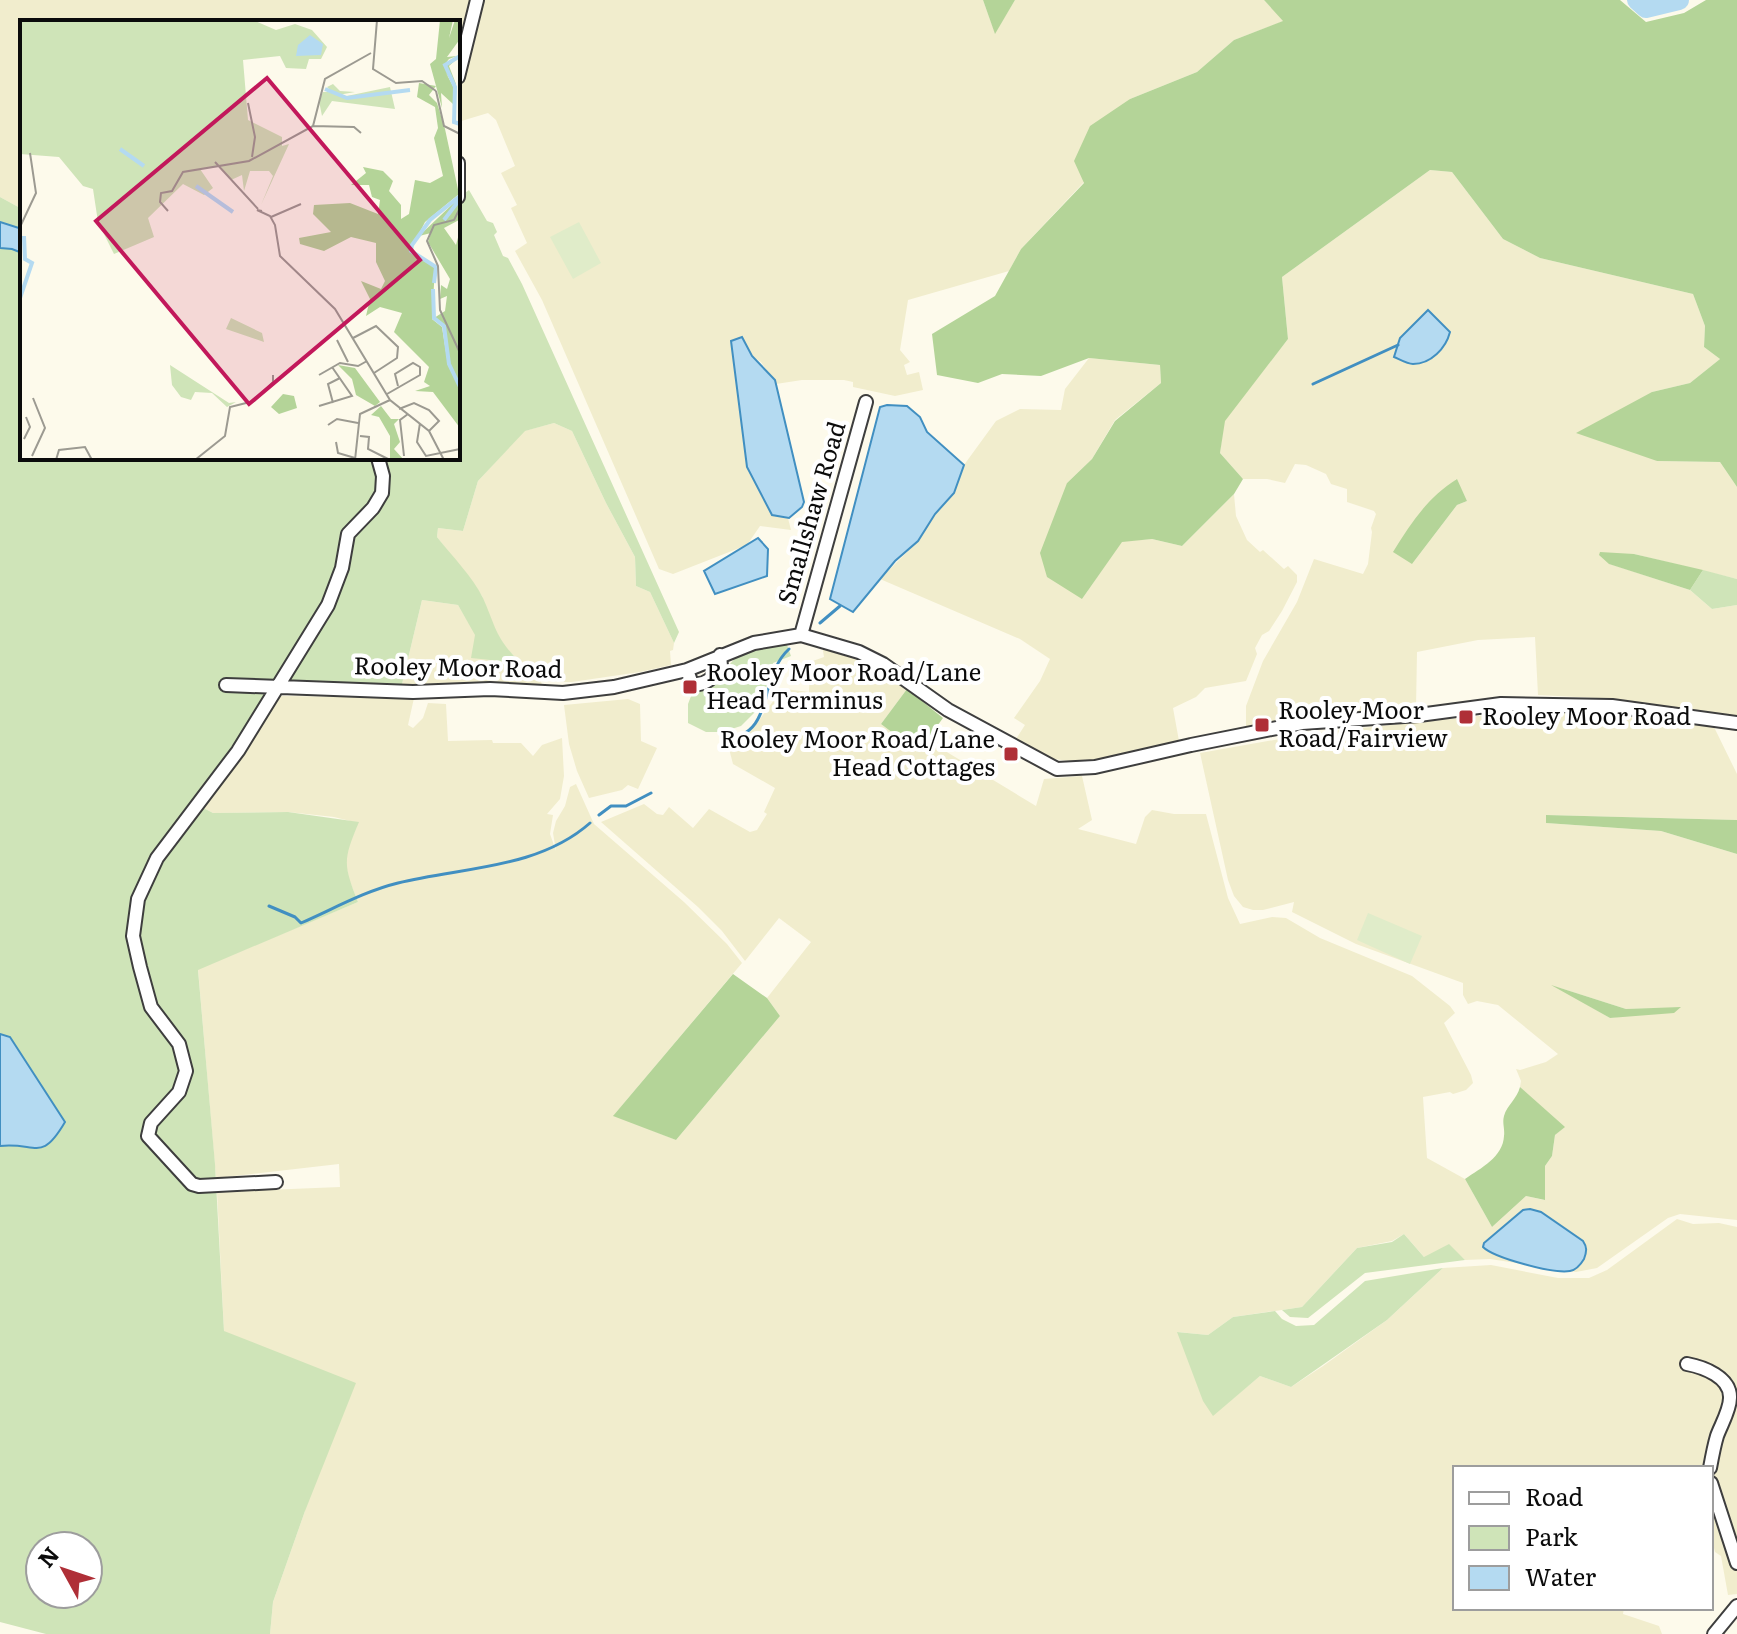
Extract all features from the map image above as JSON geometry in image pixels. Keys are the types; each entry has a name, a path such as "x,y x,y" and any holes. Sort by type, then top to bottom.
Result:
{"street":[{"path":"460,69 477,0"},
{"name":"Smallshaw Road","path":"801,635 866,402"},
{"path":"276,1182 192,1184 148,1136 151,1123 179,1092 186,1071 179,1044 151,1007 133,936 138,899 157,858 238,751 328,605 342,568 348,534 373,508 382,493 383,476 379,460"},
{"name":"Rooley Moor Road","path":"226,685 413,692 490,689 563,693 614,687 687,670 754,643 801,635 859,652 883,664 948,710 1057,769 1095,767 1302,723 1419,715 1501,704 1612,706 1737,723"},
{"name":"Rooley Moor Road","path":"687,670 692,684 706,683 721,666 720,655"},
{"path":"1687,1364 1703,1367 1716,1375 1730,1398 1710,1466"},
{"path":"1713,1489 1737,1563"},
{"path":"1714,1634 1737,1606"}],"shaded area":[{"path":"0,0 470,0 460,38 460,20 20,20 20,208 0,197"},
{"path":"480,0 983,0 995,33 1015,0 1264,0 1284,21 1234,40 1197,72 1130,99 1084,182 1021,249 1009,271 908,300 900,350 910,362 904,365 907,375 919,372 923,390 895,396 853,387 853,382 844,380 802,380 776,384 761,362 752,356 742,338 791,530 760,526 747,545 673,574 659,569 542,300 515,251 527,243 511,208 517,205 501,173 515,166 496,120 488,113 460,121 460,80"},
{"path":"1430,170 1452,172 1503,239 1540,258 1693,294 1705,326 1704,347 1720,359 1690,383 1652,392 1656,461 1720,462 1737,487 1737,579 1634,554 1610,564 1690,590 1712,609 1737,605 1737,716 1617,699 1538,695 1535,637 1478,640 1417,652 1416,708 1246,728 1246,706 1263,661 1297,602 1314,559 1363,574 1368,564 1371,528 1376,514 1347,502 1347,489 1331,484 1326,474 1306,465 1295,464 1285,483 1243,479 1220,453 1224,421 1288,339 1282,277","holes":["1456,479 1467,501 1457,505 1412,564"]},
{"path":"1089,358 1160,365 1161,383 1115,420 1092,459 1067,483 1082,599 1122,541 1152,539 1182,546 1234,494 1236,516 1247,540 1284,569 1288,566 1297,575 1297,582 1282,611 1255,648 1257,654 1246,681 1205,688 1196,697 1173,708 1179,741 1084,763 1047,758 1016,739 1025,725 1014,718 1040,681 1050,659 1020,639 880,579 918,541 935,514 954,493 964,465 996,421 1020,409 1061,410 1065,389"},
{"path":"554,423 572,431 635,557 636,586 650,592 674,643 670,651 671,665 572,682 556,682 550,680 548,675 538,674 543,687 402,684 422,600 458,605 476,635 519,661 506,648 491,624 482,596 437,537 438,528 463,531 478,481 524,431"},
{"path":"822,645 869,663 907,689 881,724 918,752 927,740 1036,806 1044,779 1082,776 1092,820 1078,829 1136,844 1145,817 1152,810 1206,814 1228,898 1240,924 1272,917 1286,918 1320,938 1412,976 1450,1006 1455,1013 1444,1023 1473,1083 1466,1090 1453,1094 1423,1097 1427,1158 1465,1179 1492,1227 1526,1196 1544,1200 1545,1166 1552,1156 1555,1135 1564,1127 1520,1087 1516,1069 1546,1062 1558,1054 1498,1005 1477,1001 1468,1004 1463,995 1463,983 1356,944 1292,912 1294,902 1263,910 1243,907 1234,896 1228,880 1200,753 1314,733 1556,708 1618,712 1713,725 1737,774 1737,820 1547,815 1546,823 1661,831 1737,854 1737,1220 1680,1214 1668,1218 1597,1268 1576,1272 1490,1259 1465,1260 1448,1245 1425,1258 1404,1234 1392,1241 1357,1248 1302,1307 1233,1317 1208,1335 1178,1332 1213,1415 1260,1376 1291,1387 1387,1320 1443,1268 1491,1265 1558,1278 1589,1278 1607,1270 1677,1219 1693,1224 1719,1223 1737,1227 1737,1594 1728,1595 1721,1556 1715,1552 1713,1544 1713,1466 1453,1466 1453,1610 1624,1610 1623,1614 1659,1626 1662,1634 270,1634 273,1602 305,1511 224,1331 217,1192 340,1187 339,1164 216,1178 198,969 358,902 348,877 345,855 358,823 288,812 213,813 200,806 281,696 414,698 408,725 413,728 423,718 428,703 446,704 448,741 521,743 533,756 542,745 562,738 564,776 560,799 547,814 553,815 550,834 556,851 553,833 556,821 565,806 570,787 576,784 594,824 684,902 742,963 614,1115 676,1140 780,1016 767,998 811,942 779,918 745,961 698,907 601,822 644,804 663,815 669,807 693,828 709,809 750,832 757,830 767,814 764,812 775,788 733,764 727,741 739,739 757,723 774,700 777,688 809,692 810,662 824,657","holes":["1557,987 1626,1009 1680,1008 1610,1018"]},
{"path":"628,699 640,704 641,741 657,748 638,789 628,785 622,790 589,798 569,744 564,705"}],"green space":[{"path":"983,0 1015,0 995,34"},
{"path":"1264,0 1620,0 1646,22 1684,13 1706,0 1737,0 1737,487 1720,462 1657,461 1576,433 1652,392 1690,383 1720,359 1704,347 1705,326 1693,294 1540,258 1503,239 1452,172 1430,170 1282,277 1288,339 1225,421 1220,453 1243,479 1234,494 1182,546 1152,539 1122,542 1082,599 1047,577 1040,553 1067,483 1092,459 1115,421 1161,383 1160,365 1089,358 1041,376 1002,374 978,383 937,375 932,334 995,296 1021,249 1084,183 1074,161 1090,126 1130,99 1197,72 1234,40 1283,21"},
{"path":"469,190 487,221 493,223 497,232 494,235 503,256 508,258 522,284 679,632 674,643 650,592 636,586 635,557 572,431 554,423 525,431 478,481 463,531 438,528 437,537 473,582 501,639 521,663 471,658 475,635 458,605 422,600 402,684 271,681 253,719 194,803 213,813 288,812 359,822 347,862 358,902 198,970 215,1164 224,1331 356,1383 273,1602 270,1634 46,1634 0,1622 0,248 20,252 20,460 460,460 460,209"},
{"path":"0,197 20,208 20,228 0,222"},
{"path":"579,222 601,263 573,279 550,237"},
{"path":"1457,479 1467,501 1457,505 1412,564 1393,552 1428,503"},
{"path":"1600,552 1634,554 1703,570 1690,590 1609,564 1599,555"},
{"path":"1703,570 1737,579 1737,605 1712,609 1690,590"},
{"path":"786,642 791,656 773,663 761,706 741,726 722,732 706,732 688,723 688,704 693,691 708,689 737,656"},
{"path":"907,689 943,718 918,752 881,724"},
{"path":"1546,815 1737,820 1737,854 1661,831 1546,823"},
{"path":"1368,913 1422,936 1410,964 1357,940"},
{"path":"733,974 767,998 780,1016 676,1140 613,1116"},
{"path":"1551,985 1626,1009 1681,1007 1674,1013 1610,1018"},
{"path":"1520,1087 1565,1127 1555,1135 1552,1156 1545,1166 1545,1200 1526,1196 1492,1227 1465,1179 1500,1150 1504,1116"},
{"path":"1404,1234 1424,1257 1449,1244 1465,1260 1365,1273 1308,1318 1290,1317 1282,1310 1302,1307 1357,1248 1392,1242"},
{"path":"1443,1268 1387,1320 1291,1387 1260,1376 1213,1416 1203,1401 1177,1332 1208,1335 1233,1317 1275,1311 1282,1319 1296,1326 1314,1325 1365,1281"}],"water":[{"path":"0,222 20,228 20,252 0,248"},
{"path":"1428,310 1450,332 1445,344 1432,358 1420,363 1408,363 1394,357 1400,338"},
{"path":"742,337 752,356 775,380 804,502 789,518 772,515 747,467 731,341"},
{"path":"907,406 920,417 927,432 964,465 954,493 935,514 918,541 895,561 853,612 830,599 880,407"},
{"path":"758,538 768,549 767,576 715,594 704,571"},
{"path":"0,1034 10,1037 65,1122 44,1147 0,1146"},
{"path":"1523,1210 1541,1212 1583,1241 1586,1254 1576,1268 1562,1271 1538,1268 1499,1256 1483,1247"}],"waterway":[{"path":"1637,0 1646,8 1679,0"},
{"path":"1313,384 1398,345"},
{"path":"820,623 840,606"},
{"path":"725,739 741,735 752,727 779,661 789,649"},
{"path":"599,815 611,806 626,806 651,793"},
{"path":"269,906 295,917 301,923 386,886 524,858 547,850 590,823"}],"place":[{"name":"Rooley Moor Road/Lane Head Terminus","path":"690,687"},
{"name":"Rooley Moor Road","path":"1466,717"},
{"name":"Rooley Moor Road/Fairview","path":"1262,725"},
{"name":"Rooley Moor Road/Lane Head Cottages","path":"1011,754"}]}
